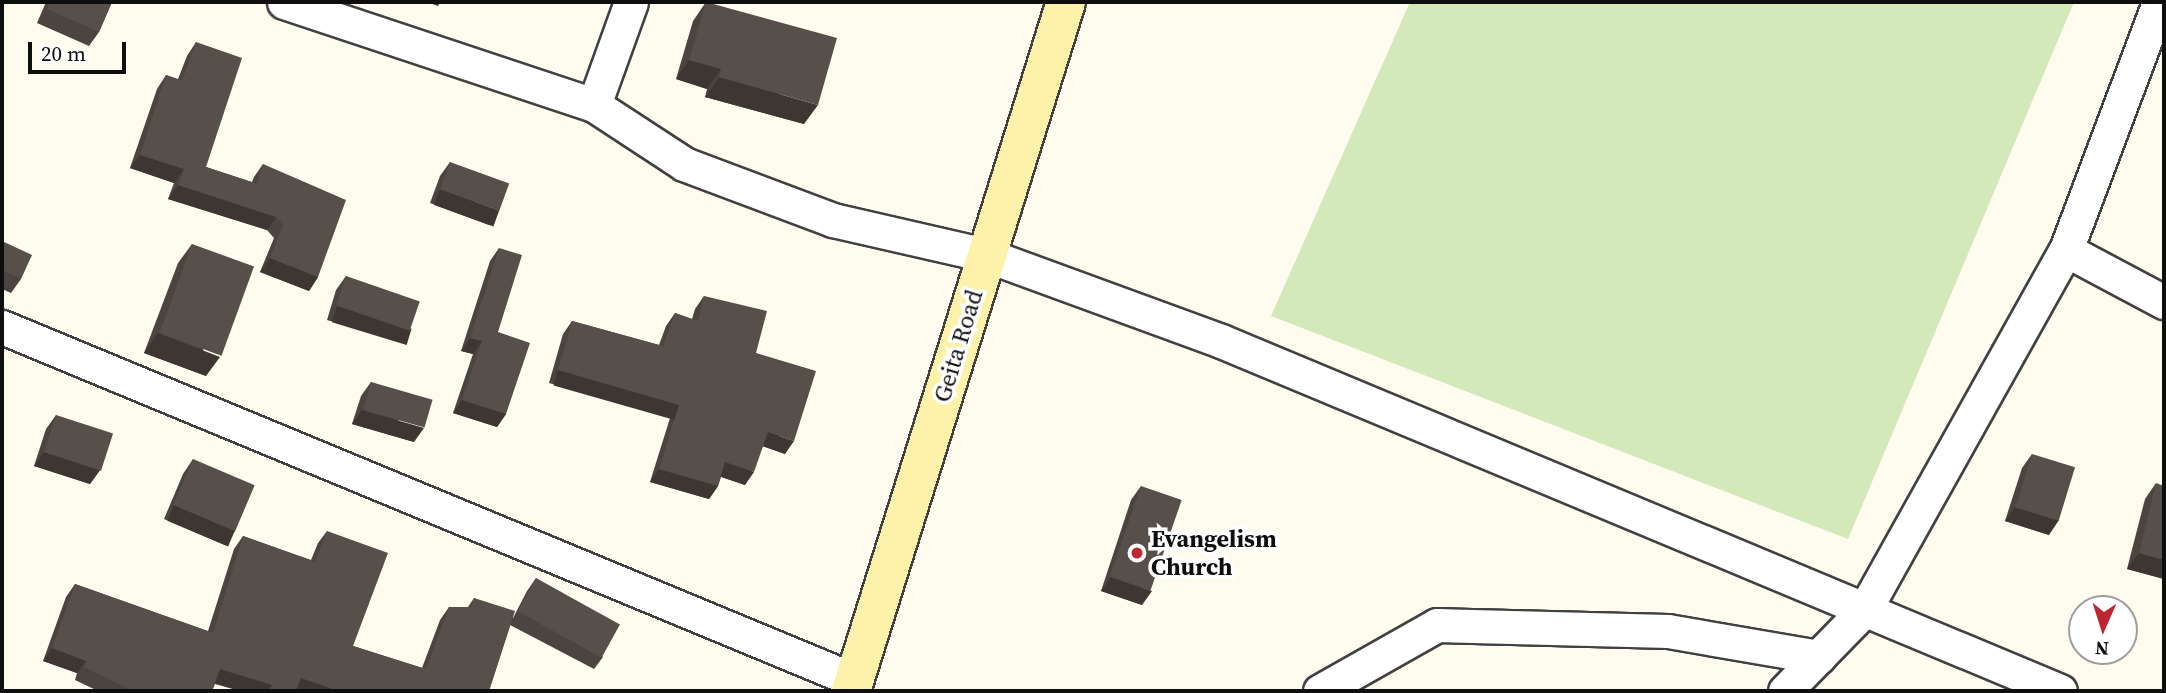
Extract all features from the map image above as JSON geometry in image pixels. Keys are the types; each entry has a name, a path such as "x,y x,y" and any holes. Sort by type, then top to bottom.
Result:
{"main road":[{"name":"Geita Road","path":"852,686 1066,2"}],"street":[{"path":"284,2 594,105 684,164 833,220 986,255 1221,341 2060,691"},
{"path":"594,105 631,2"},
{"path":"1785,691 1865,609 2066,250 2159,2"},
{"path":"2066,250 2164,302"},
{"path":"2,327 852,686"},
{"path":"1320,691 1437,625 1668,631 1819,657"}],"green space":[{"path":"1410,2 2074,2 1848,539 1271,316"}],"building":[{"path":"50,2 112,2 99,32 47,9"},
{"path":"706,2 837,38 818,105 719,77 721,69 689,60"},
{"path":"196,42 242,58 206,167 257,184 263,164 346,200 318,277 270,258 283,225 276,217 178,185 184,169 140,155 166,75 182,81"},
{"path":"450,162 509,184 499,211 440,189"},
{"path":"2,241 32,255 21,279 2,270"},
{"path":"192,244 254,267 222,356 160,333"},
{"path":"499,248 522,255 498,332 530,343 506,414 462,400 482,341 470,338"},
{"path":"346,276 420,301 410,331 336,305"},
{"path":"704,296 767,311 756,353 816,371 794,441 768,432 754,472 725,462 718,486 659,469 679,405 558,370 572,321 663,346 675,313 698,321"},
{"path":"371,382 433,400 425,428 363,410"},
{"path":"56,415 113,434 101,471 44,452"},
{"path":"2032,454 2075,467 2059,521 2016,508"},
{"path":"193,459 255,485 235,531 173,505"},
{"path":"2156,483 2164,486 2164,560 2139,553"},
{"name":"Evangelism Church","path":"1141,486 1182,500 1150,591 1110,577"},
{"path":"327,531 388,553 353,646 426,669 449,607 471,607 474,598 515,611 489,691 338,691 301,678 296,691 270,691 272,685 220,669 212,691 133,691 84,667 86,661 52,648 75,584 213,633 243,536 315,562"},
{"path":"536,578 620,625 602,658 518,611"}],"place":[{"name":"Evangelism Church","path":"1137,553"}]}
